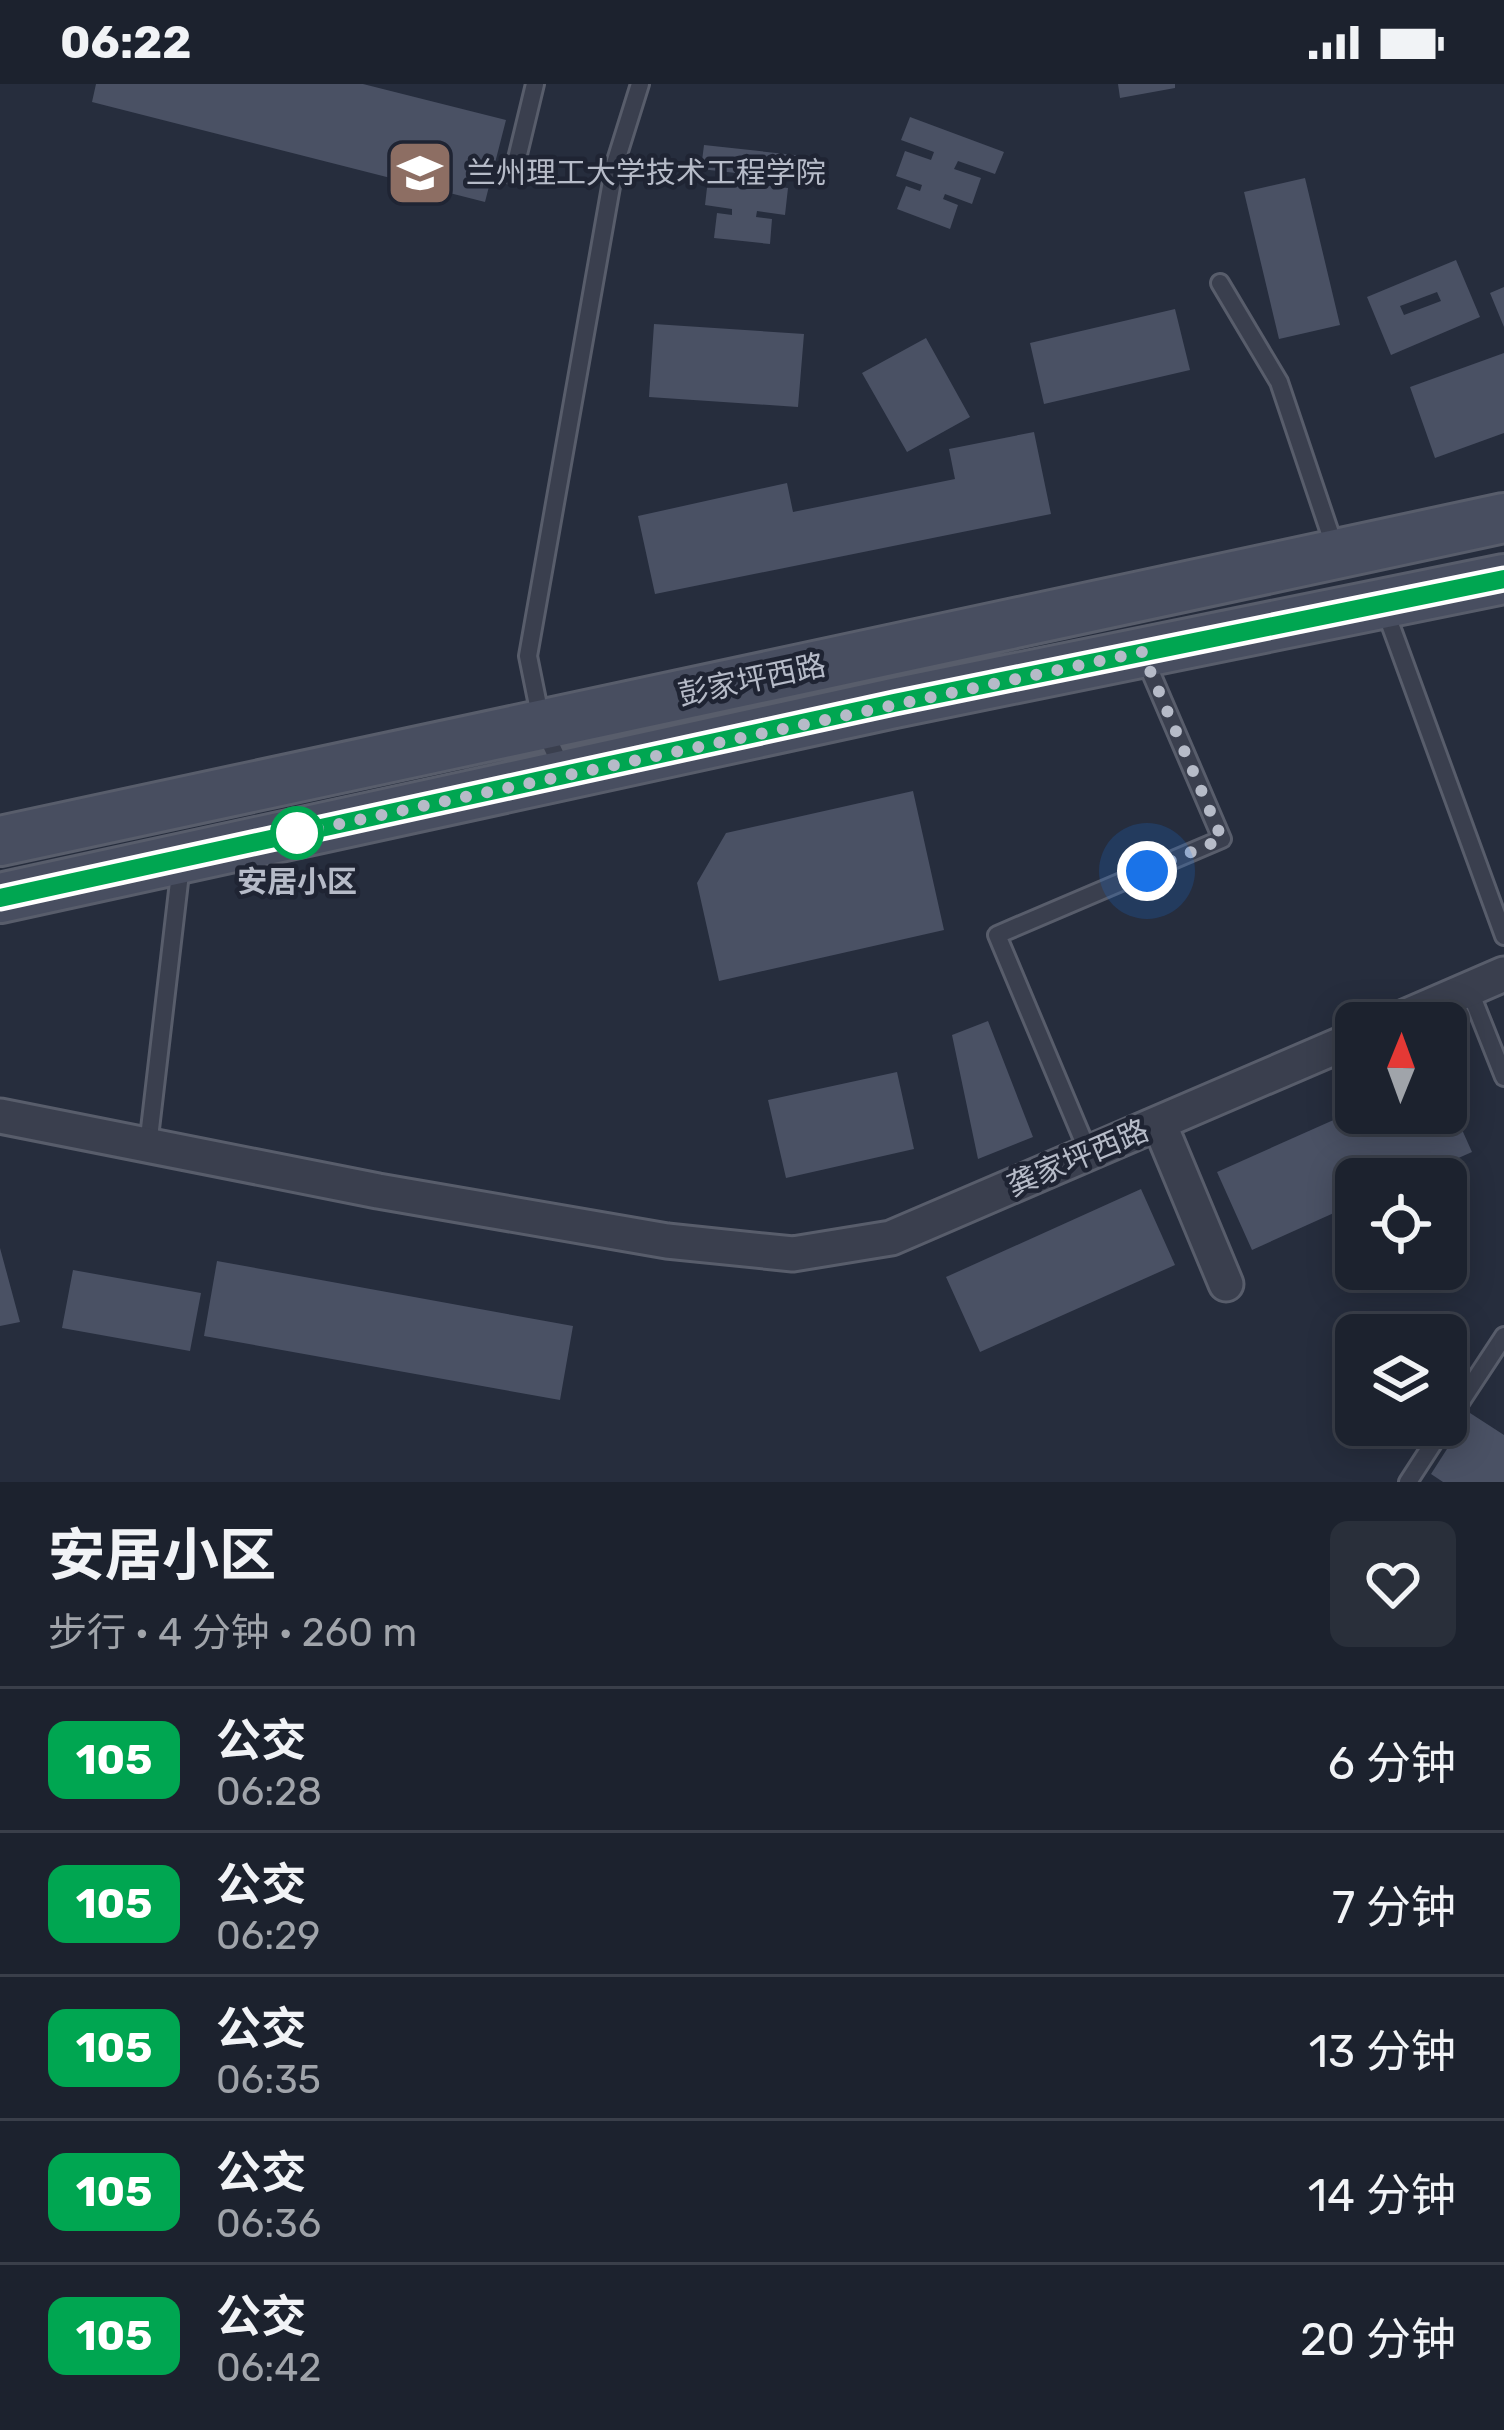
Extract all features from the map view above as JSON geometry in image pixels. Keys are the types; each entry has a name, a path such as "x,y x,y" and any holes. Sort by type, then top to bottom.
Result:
{"main road":[{"name":"彭家坪西路","path":"0,841 1504,518"},
{"name":"彭家坪西路","path":"0,898 1142,652 1504,579"}],"street":[{"path":"1439,1002 1504,974"},
{"name":"龚家坪西路","path":"0,1116 645,1237 794,1254 891,1238 1335,1047"},
{"path":"1159,1124 1226,1284"}],"lane":[{"path":"513,175 535,84"},
{"path":"566,776 542,725 528,656 615,164 640,84"},
{"path":"1220,283 1279,382 1337,554"},
{"path":"1383,604 1504,936"},
{"path":"1089,1154 997,935 1222,839 1142,652"},
{"path":"148,1146 182,858"},
{"path":"1469,989 1504,1077"},
{"path":"1467,1393 1504,1336"},
{"path":"1408,1482 1432,1446"}],"building":[{"path":"96,84 363,84 506,120 485,202 92,102"},
{"path":"1118,84 1175,84 1175,88 1120,98"},
{"path":"910,117 1004,152 995,174 958,161 954,169 981,178 972,204 945,194 943,199 958,205 950,229 897,209 906,186 920,191 922,185 896,176 905,151 931,160 934,152 901,140"},
{"path":"704,145 804,156 801,181 761,176 760,185 788,188 785,215 757,211 756,217 772,219 770,244 714,238 717,213 732,215 732,209 705,205 708,179 735,182 736,173 701,169"},
{"path":"1305,178 1340,325 1279,339 1244,192"},
{"path":"1456,260 1480,317 1391,355 1367,297","holes":["1437,292 1441,301 1404,315 1400,306"]},
{"path":"1504,287 1504,327 1490,293"},
{"path":"1175,309 1190,370 1044,404 1030,343"},
{"path":"654,324 804,334 798,407 649,397"},
{"path":"926,338 970,417 907,452 862,373"},
{"path":"1504,353 1504,433 1435,458 1410,387"},
{"path":"1034,432 1051,514 655,594 638,516 787,483 793,512 955,479 949,449"},
{"path":"913,791 944,930 719,981 697,883 726,833"},
{"path":"988,1021 1033,1137 978,1159 952,1035"},
{"path":"897,1072 914,1149 786,1178 768,1100"},
{"path":"1335,1119 1335,1134 1464,1134 1472,1152 1458,1158 1335,1158 1335,1212 1252,1250 1217,1172"},
{"path":"1141,1189 1175,1265 980,1352 946,1277"},
{"path":"0,1248 20,1322 0,1326"},
{"path":"217,1261 573,1326 560,1400 204,1336"},
{"path":"73,1270 201,1293 190,1351 62,1328"},
{"path":"1470,1413 1504,1435 1504,1482 1443,1482 1431,1474 1449,1446 1467,1446"}],"bus line":[{"name":"105","path":"0,898 894,703 1504,579"}],"place":[{"name":"兰州理工大学技术工程学院","path":"420,173"},
{"name":"安居小区","path":"297,833"}],"route":[{"path":"297,833 1142,652 1222,839 1147,871"}]}
